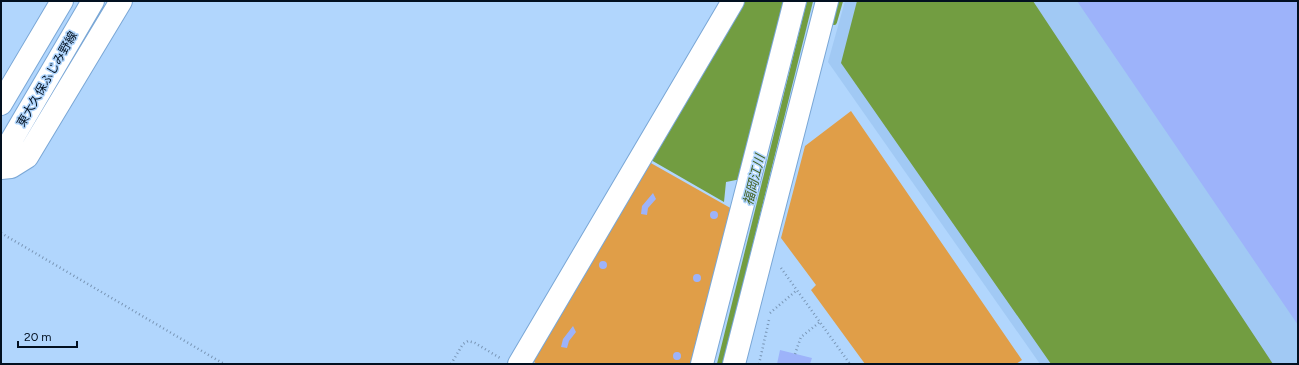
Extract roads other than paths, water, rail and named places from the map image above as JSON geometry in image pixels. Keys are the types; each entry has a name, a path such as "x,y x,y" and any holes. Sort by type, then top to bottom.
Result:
{"main road":[{"path":"1,104 62,1"},
{"name":"東大久保ふじみ野線","path":"1,158 93,1"},
{"path":"1,168 11,167 27,157 121,1"},
{"path":"512,362 733,1"},
{"path":"702,364 795,1"},
{"path":"734,364 827,1"}],"waterway":[{"name":"福岡江川","path":"720,364 810,1"},
{"path":"834,22 840,1"}]}
